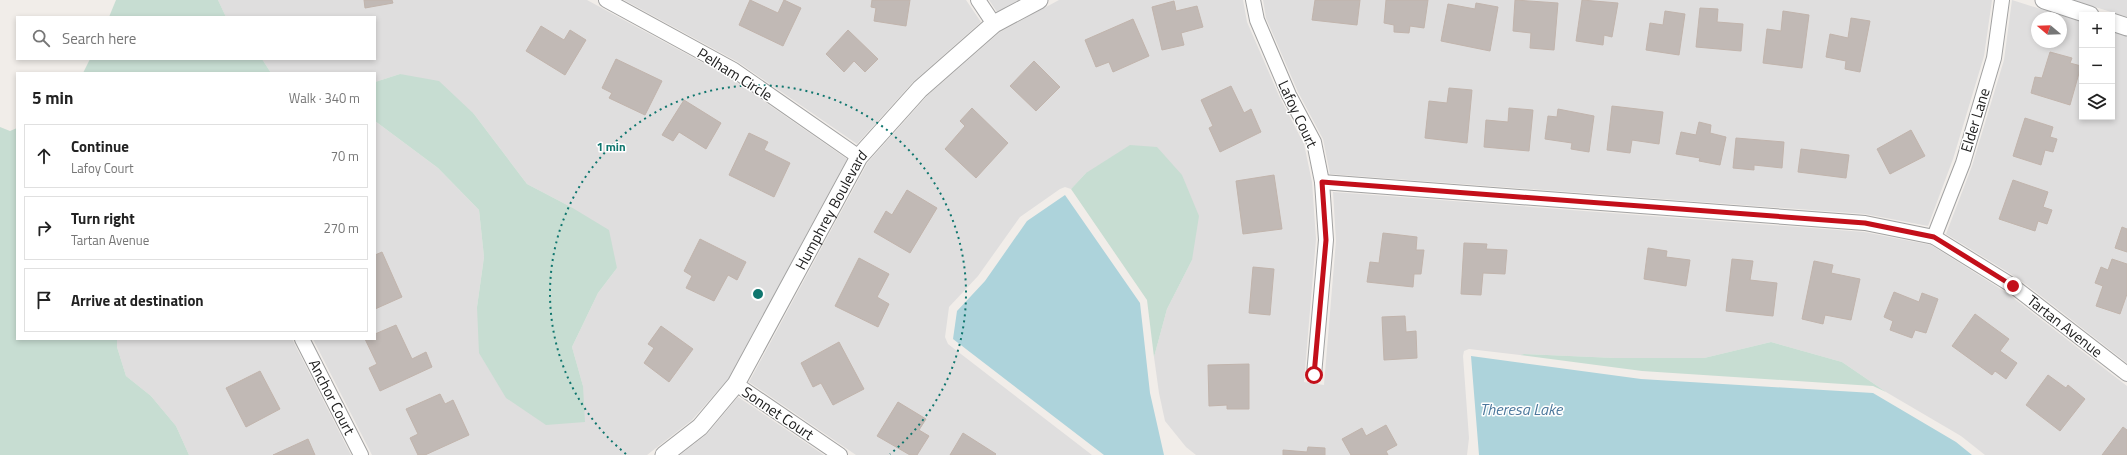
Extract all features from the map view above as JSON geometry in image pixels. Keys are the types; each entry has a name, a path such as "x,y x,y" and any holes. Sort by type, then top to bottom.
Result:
{"street":[{"name":"Pelham Circle","path":"606,0 734,70 859,157"},
{"path":"978,0 994,24"},
{"name":"Humphrey Boulevard","path":"664,455 700,427 736,384 859,157 920,89 994,24 1039,0"},
{"name":"Lafoy Court","path":"1253,0 1257,20 1286,89 1314,142 1322,182 1326,240 1314,375"},
{"name":"Elder Lane","path":"1934,237 1963,163 1994,58 2002,0"},
{"path":"2044,0 2081,12"},
{"path":"2115,23 2127,27"},
{"name":"Tartan Avenue","path":"1322,182 1865,223 1934,237 2013,286 2127,374"},
{"name":"Anchor Court","path":"303,340 361,455"},
{"name":"Sonnet Court","path":"736,384 840,455"}],"shaded area":[{"path":"218,0 587,0 729,77 847,159 728,379 692,420 647,455 372,455 314,340 376,340 376,122 438,168 479,210 484,257 477,307 583,386 572,347 598,293 617,268 571,207 527,184 474,114 400,74 376,82 376,72 270,72 263,60 376,60 376,16 226,16"},
{"path":"624,0 966,0 981,22 913,82 857,144 738,62"},
{"path":"989,0 1019,0 997,12"},
{"path":"1059,0 1243,0 1247,22 1280,98 1304,144 1312,182 1316,239 1304,382 1324,385 1336,241 1333,192 1864,232 1931,245 2007,293 2127,386 2127,455 1985,455 1961,436 1886,392 1842,362 1771,342 1704,358 1615,358 1520,355 1469,349 1464,351 1463,356 1469,438 1467,455 1196,455 1186,447 1165,421 1154,357 1167,309 1192,260 1086,173 1071,189 1065,187 1060,189 1020,217 978,276 949,307 945,337 948,344 1092,455 856,455 749,382 868,162 928,95 1000,32"},
{"path":"1263,0 1992,0 1984,56 1953,159 1928,226 1865,214 1330,174 1323,139 1298,92 1266,18"},
{"path":"2012,0 2050,12 2031,12 2031,48 2067,48 2067,17 2079,21 2079,120 2115,120 2115,32 2127,36 2127,363 2019,279 1946,234 1972,166 2004,60"},
{"path":"2073,0 2127,0 2127,17"},
{"path":"117,340 293,340 351,455 189,455 176,426 151,396 126,376 117,347"},
{"path":"738,397 824,455 680,455 707,434"}],"green space":[{"path":"116,0 218,0 226,16 109,16"},
{"path":"90,60 263,60 270,72 84,72"},
{"path":"400,74 439,81 474,114 527,184 571,207 609,230 617,268 598,293 572,347 583,386 585,422 546,425 506,398 479,353 477,307 484,257 479,210 438,168 376,122 376,82"},
{"path":"0,127 10,131 16,128 16,340 117,340 117,347 126,376 151,396 176,426 189,455 0,455"},
{"path":"1130,145 1157,147 1182,175 1199,216 1192,260 1167,309 1154,357 1147,300 1071,189 1086,173"},
{"path":"1771,342 1842,362 1886,392 1873,386 1642,371 1520,355 1615,358 1704,358"}],"water":[{"path":"1065,195 1140,303 1150,393 1164,455 1104,455 953,339 957,311 985,281 1027,221"},
{"name":"Theresa Lake","path":"1471,356 1641,379 1873,393 1956,442 1972,455 1479,455"}],"building":[{"path":"364,0 392,0 393,3 365,8"},
{"path":"750,0 778,13 784,0 801,8 783,46 739,25"},
{"path":"872,0 910,0 906,26 874,21 876,8 871,7"},
{"path":"1315,0 1360,0 1357,25 1312,20"},
{"path":"1386,0 1428,0 1424,28 1410,26 1409,33 1394,32 1394,25 1384,23"},
{"path":"1515,0 1558,3 1554,50 1530,48 1531,33 1513,31"},
{"path":"1582,0 1618,3 1612,37 1604,35 1603,45 1576,41"},
{"path":"1174,1 1176,11 1197,6 1203,27 1181,33 1184,45 1162,50 1152,7"},
{"path":"1476,3 1498,7 1490,51 1441,41 1448,4 1475,9"},
{"path":"1700,8 1718,9 1717,22 1743,24 1741,51 1696,47"},
{"path":"1665,11 1685,14 1679,55 1646,50 1650,23 1663,25"},
{"path":"1783,11 1809,15 1802,68 1763,63 1767,29 1781,31"},
{"path":"1851,18 1870,21 1860,72 1845,69 1846,61 1826,57 1830,34 1848,38"},
{"path":"1133,19 1149,56 1113,72 1109,62 1096,67 1085,40"},
{"path":"541,26 564,40 570,30 586,40 565,75 526,51"},
{"path":"848,30 878,59 865,72 854,61 844,72 826,54"},
{"path":"2050,52 2072,58 2070,63 2079,65 2079,73 2070,105 2031,93 2035,77 2042,78"},
{"path":"616,59 662,81 645,115 609,98 612,93 602,88"},
{"path":"1034,61 1060,87 1036,111 1010,86"},
{"path":"1231,86 1244,113 1251,109 1261,132 1220,152 1209,128 1213,126 1201,100"},
{"path":"1449,88 1472,90 1467,143 1425,138 1429,101 1447,103"},
{"path":"684,100 721,123 706,149 679,132 673,141 662,135"},
{"path":"1612,106 1663,112 1659,144 1632,140 1630,153 1607,150"},
{"path":"972,108 1008,143 976,178 945,149 965,126 960,121"},
{"path":"1509,108 1533,110 1529,151 1484,147 1486,120 1508,122"},
{"path":"1558,109 1594,116 1589,152 1571,149 1572,143 1545,139 1548,116 1557,117"},
{"path":"2025,118 2053,127 2050,137 2057,139 2053,152 2045,150 2041,165 2013,156"},
{"path":"1699,122 1711,125 1710,133 1726,137 1720,165 1699,161 1700,158 1676,154 1681,132 1696,135"},
{"path":"1911,130 1925,156 1890,174 1877,149"},
{"path":"749,133 768,142 764,150 790,163 774,197 729,175"},
{"path":"1736,138 1784,142 1782,168 1754,165 1754,170 1733,168"},
{"path":"1801,149 1849,155 1846,178 1798,172"},
{"path":"1274,175 1282,229 1243,234 1236,181"},
{"path":"2013,180 2048,192 2043,207 2052,210 2047,224 2038,221 2035,231 1999,219"},
{"path":"907,190 937,208 910,253 874,232 886,211 892,215"},
{"path":"2122,227 2127,229 2127,252 2115,248"},
{"path":"1383,233 1417,237 1416,250 1424,250 1421,274 1414,274 1413,287 1367,282 1370,262 1379,263"},
{"path":"700,239 746,262 737,280 728,275 714,301 686,288 692,276 684,271"},
{"path":"1464,243 1487,244 1486,249 1507,250 1505,274 1483,273 1481,295 1461,294"},
{"path":"1648,248 1667,251 1666,257 1690,260 1686,286 1644,279"},
{"path":"382,252 402,297 376,309 376,255"},
{"path":"859,258 889,274 877,297 889,304 878,327 835,306"},
{"path":"1732,259 1753,261 1750,280 1777,283 1773,316 1726,311"},
{"path":"2112,259 2127,264 2127,294 2120,314 2096,306 2103,286 2095,283 2101,267 2108,270"},
{"path":"1814,261 1833,265 1831,273 1860,279 1851,320 1825,315 1823,324 1802,319"},
{"path":"1253,267 1274,269 1270,315 1249,313"},
{"path":"1894,292 1919,302 1922,293 1938,299 1926,333 1915,330 1912,338 1890,330 1893,321 1884,317"},
{"path":"1975,314 2009,339 2000,351 2017,363 2006,379 1995,371 1992,375 1952,346"},
{"path":"1405,316 1406,332 1416,331 1417,358 1384,360 1382,317"},
{"path":"396,325 412,359 426,352 432,367 380,391 369,368 377,364 365,340 376,340 376,334"},
{"path":"661,326 693,349 669,382 644,363 654,348 648,344"},
{"path":"839,342 864,389 833,405 821,383 813,387 801,363"},
{"path":"1249,364 1249,409 1227,409 1227,405 1209,406 1208,365"},
{"path":"260,371 280,409 246,427 226,388"},
{"path":"2048,375 2066,388 2068,385 2085,399 2060,431 2026,405"},
{"path":"440,394 445,404 453,400 469,435 425,455 418,455 410,438 418,434 406,409"},
{"path":"898,402 926,419 919,430 929,436 917,455 910,455 877,436"},
{"path":"1386,425 1397,445 1386,451 1388,455 1351,455 1342,439 1362,428 1366,436"},
{"path":"2123,427 2127,430 2127,455 2102,455"},
{"path":"963,433 996,454 950,455"},
{"path":"308,439 315,455 273,455"},
{"path":"1308,447 1325,448 1325,455 1283,455 1283,450 1307,452"}],"route":[{"path":"1314,375 1326,240 1322,182 1865,223 1934,237 2013,286"}]}
